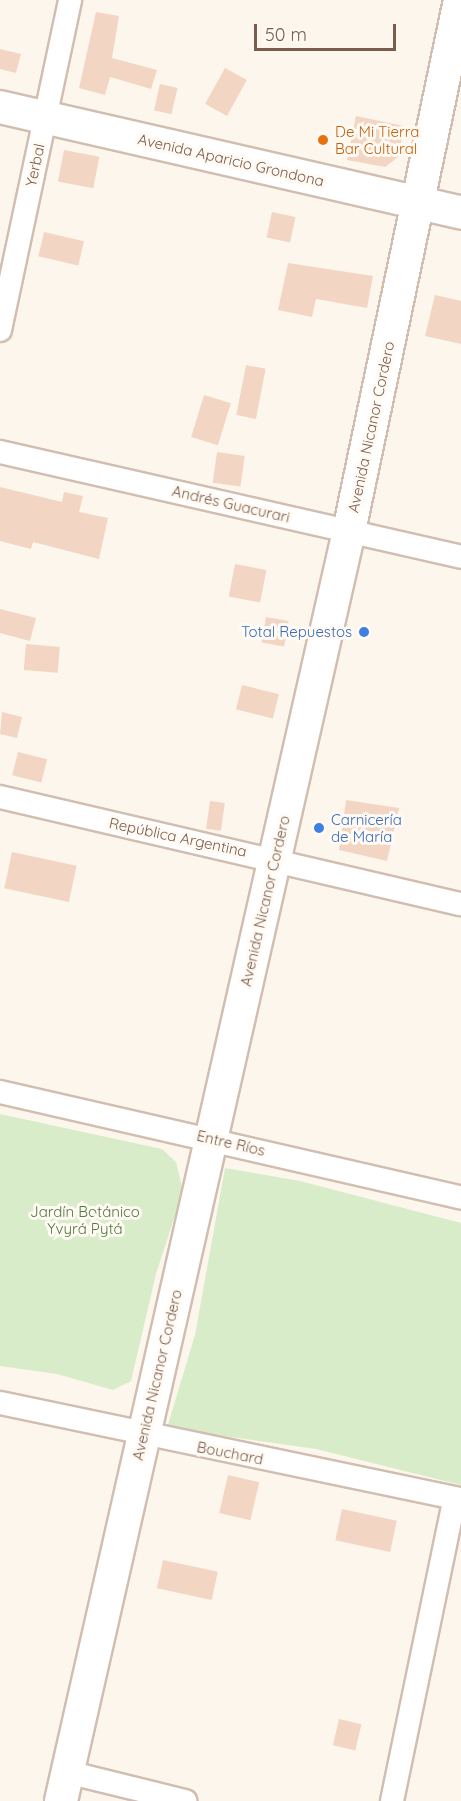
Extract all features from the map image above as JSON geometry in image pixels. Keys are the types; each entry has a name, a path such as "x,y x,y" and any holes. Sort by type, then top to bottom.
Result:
{"main road":[{"name":"Avenida Nicanor Cordero","path":"64,1787 349,531 460,0"},
{"name":"Avenida Aparicio Grondona","path":"0,107 461,213"}],"street":[{"name":"Yerbal","path":"0,330 70,0"},
{"name":"Andrés Guacurari","path":"0,452 461,557"},
{"name":"República Argentina","path":"0,797 274,858 461,903"},
{"name":"Entre Ríos","path":"0,1092 212,1138 461,1198"},
{"name":"Bouchard","path":"0,1403 143,1435 458,1499"},
{"path":"392,1801 458,1499"},
{"path":"64,1787 185,1801"}],"green space":[{"name":"Jardín Botánico Yvyrá Pytá","path":"0,1114 162,1149 176,1162 183,1191 156,1274 131,1381 113,1390 57,1374 0,1366"},
{"path":"225,1168 300,1181 461,1223 461,1485 316,1449 167,1428 195,1335"}],"building":[{"path":"96,12 119,16 112,58 157,70 151,89 110,77 105,95 79,88"},
{"path":"0,49 21,54 16,73 0,69"},
{"path":"225,68 247,80 227,116 205,104"},
{"path":"160,84 178,88 171,114 154,110"},
{"path":"356,116 404,126 398,157 385,167 347,160"},
{"path":"64,150 99,157 93,188 58,181"},
{"path":"272,212 295,217 290,242 267,237"},
{"path":"44,232 84,241 78,266 38,256"},
{"path":"288,263 373,276 367,308 316,299 312,317 278,310"},
{"path":"435,295 461,301 461,344 425,336"},
{"path":"246,365 266,369 256,419 236,415"},
{"path":"204,395 231,403 218,445 191,437"},
{"path":"217,452 245,456 240,487 213,483"},
{"path":"0,487 62,502 64,492 83,496 79,512 108,518 99,559 33,542 31,549 0,541"},
{"path":"235,564 266,570 260,602 229,596"},
{"path":"0,609 36,618 30,641 0,633"},
{"path":"266,617 289,621 284,647 261,643"},
{"path":"26,644 60,647 58,673 24,670"},
{"path":"242,685 279,694 273,718 236,709"},
{"path":"2,712 22,717 17,738 0,734"},
{"path":"18,752 47,759 41,783 12,775"},
{"path":"346,800 399,808 387,861 339,850"},
{"path":"210,801 225,803 221,831 206,829"},
{"path":"12,852 77,866 69,902 4,888"},
{"path":"228,1475 259,1482 250,1520 219,1513"},
{"path":"342,1509 397,1521 390,1552 335,1540"},
{"path":"163,1560 218,1572 212,1600 157,1588"},
{"path":"339,1719 361,1724 355,1750 333,1745"}],"place":[{"name":"De Mi Tierra Bar Cultural","path":"323,140"},
{"name":"Total Repuestos","path":"364,632"},
{"name":"Carnicería de María","path":"319,828"}]}
